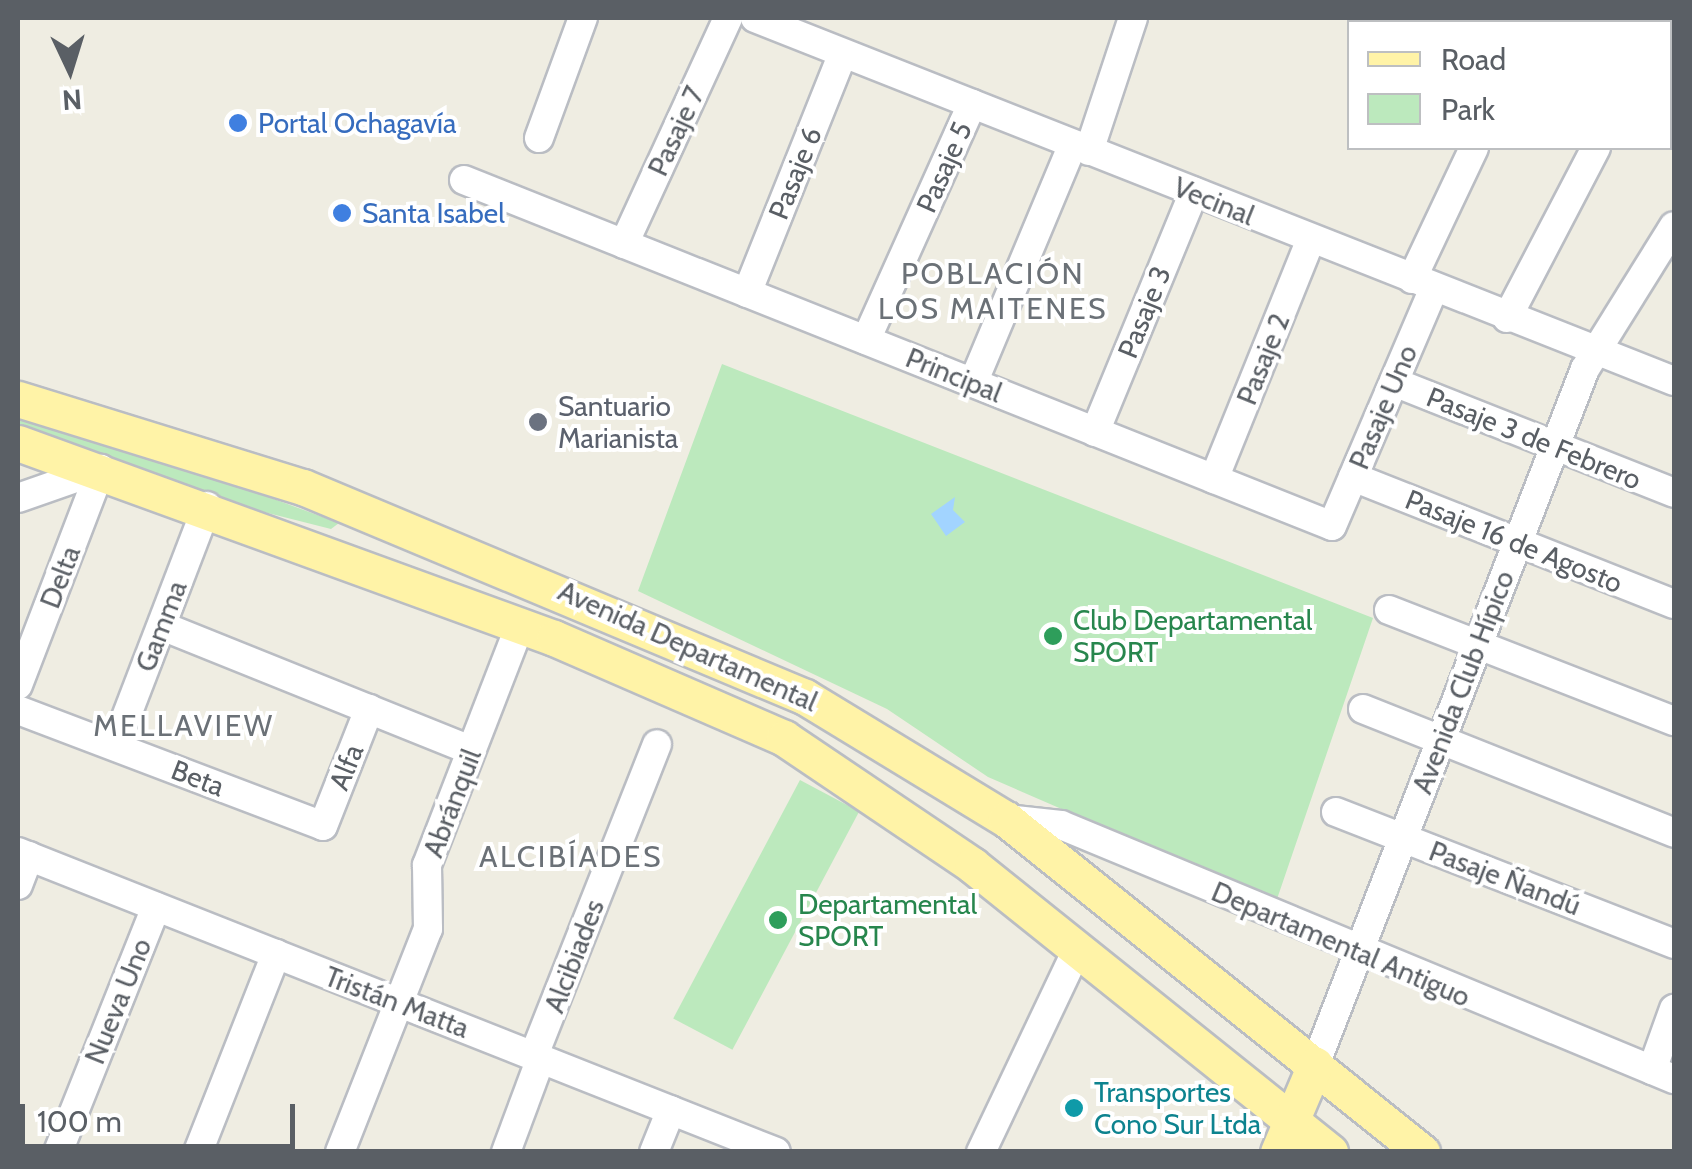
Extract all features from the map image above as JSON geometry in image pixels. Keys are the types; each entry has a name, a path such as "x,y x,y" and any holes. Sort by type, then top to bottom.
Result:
{"main road":[{"name":"Avenida Departamental","path":"18,399 303,486 712,651 1006,819 1422,1152"},
{"name":"Avenida Departamental","path":"18,443 207,506 520,625 842,771 1078,948 1286,1137 1330,1152"},
{"name":"Avenida Club Hípico","path":"1286,1137 1315,1065"}],"street":[{"path":"538,138 582,18"},
{"name":"Pasaje 7","path":"624,244 728,18"},
{"name":"Vecinal","path":"756,18 1674,381"},
{"path":"972,383 1081,148 1133,18"},
{"name":"Pasaje 6","path":"747,293 843,52"},
{"name":"Pasaje 5","path":"866,340 972,104"},
{"name":"Pasaje Uno","path":"1332,526 1394,382 1423,284 1473,150"},
{"path":"1507,318 1595,150"},
{"name":"Principal","path":"464,180 1332,526"},
{"name":"Pasaje 3","path":"1095,432 1194,192"},
{"name":"Avenida Club Hípico","path":"1315,1065 1554,446 1596,353 1667,257 1674,226"},
{"name":"Pasaje 2","path":"1214,479 1311,239"},
{"name":"Pasaje 3 de Febrero","path":"1394,382 1674,493"},
{"path":"18,498 100,469"},
{"name":"Delta","path":"18,685 100,469"},
{"name":"Pasaje 16 de Agosto","path":"1353,478 1674,604"},
{"name":"Gamma","path":"115,746 207,506"},
{"path":"1389,610 1674,721"},
{"name":"Abránquil","path":"340,1152 428,928 427,865 520,625"},
{"path":"162,626 472,750"},
{"name":"Alfa","path":"322,826 369,709"},
{"name":"Beta","path":"18,710 322,826"},
{"path":"1363,710 1674,833"},
{"name":"Alcibiades","path":"506,1152 656,744"},
{"name":"Pasaje Ñandú","path":"1336,812 1674,944"},
{"name":"Departamental Antiguo","path":"1006,819 1062,824 1358,954 1663,1074"},
{"path":"18,885 23,854"},
{"name":"Tristán Matta","path":"23,854 776,1152"},
{"name":"Nueva Uno","path":"58,1152 156,907"},
{"path":"981,1152 1078,948"},
{"path":"198,1152 276,954"},
{"path":"1663,1074 1674,1009"},
{"path":"654,1152 671,1110"}],"green space":[{"name":"Club Departamental SPORT","path":"722,364 1373,618 1276,902 988,777 887,709 638,591"},
{"path":"18,418 141,450 339,523 331,529 240,506 18,434"},
{"name":"Departamental SPORT","path":"800,780 859,811 732,1050 673,1018"}],"water":[{"path":"955,497 953,510 965,522 946,536 931,514"}],"place":[{"name":"Portal Ochagavía","path":"238,123"},
{"name":"Santa Isabel","path":"342,213"},
{"name":"Santuario Marianista","path":"538,422"},
{"name":"Club Departamental SPORT","path":"1053,636"},
{"name":"Departamental SPORT","path":"778,920"},
{"name":"Transportes Cono Sur Ltda","path":"1074,1108"}],"district":[{"name":"POBLACIÓN LOS MAITENES","path":"993,291"},
{"name":"MELLAVIEW","path":"184,726"},
{"name":"ALCIBÍADES","path":"571,857"}]}
